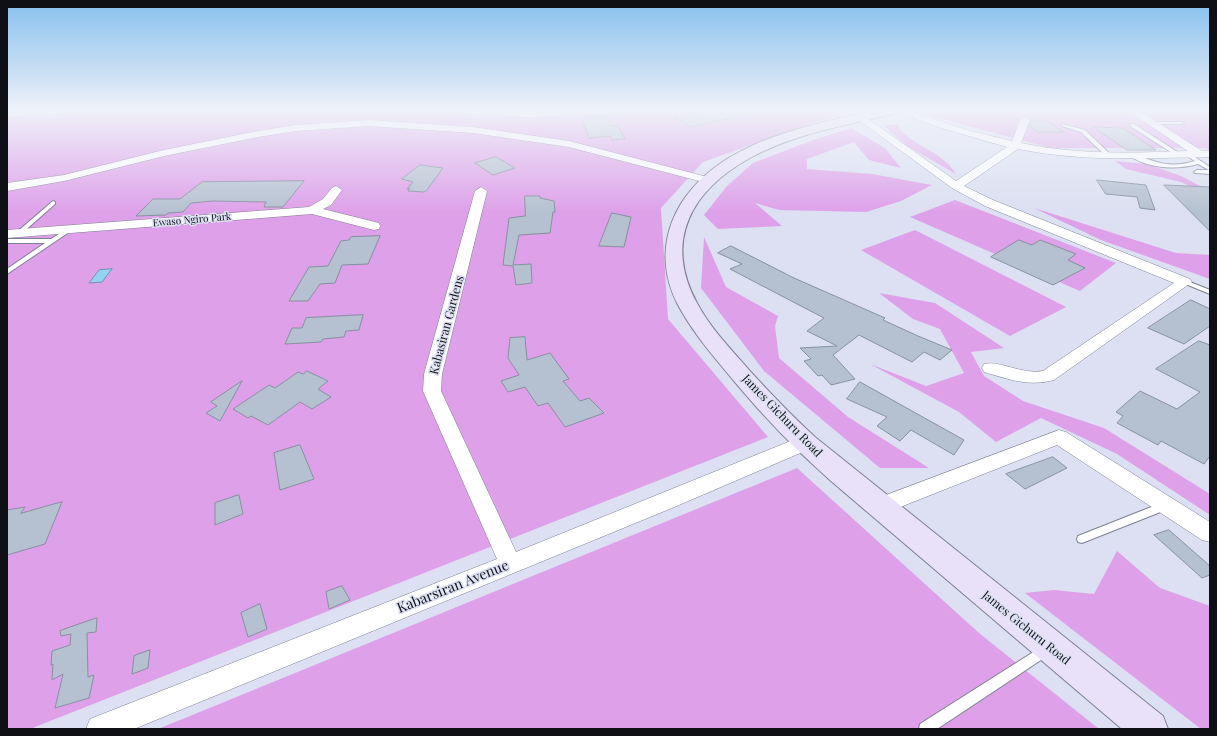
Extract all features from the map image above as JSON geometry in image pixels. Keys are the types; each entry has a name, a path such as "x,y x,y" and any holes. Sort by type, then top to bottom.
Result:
{"main road":[{"name":"James Gichuru Road","path":"772,144 718,171 707,180 682,213 675,233 674,254 679,285 688,304 711,340 754,390 805,443 1050,648 1150,729"}],"street":[{"path":"7,187 64,178 208,144"},
{"path":"570,144 707,180"},
{"path":"898,144 956,186 989,203 1185,282"},
{"path":"1009,144 1074,155 1132,156 1183,154 1203,157"},
{"path":"1184,144 1203,157"},
{"path":"956,186 1015,146"},
{"path":"312,210 327,202 336,190"},
{"name":"Kabasiran Gardens","path":"481,191 433,374 432,390 437,405 510,564"},
{"name":"Ewaso Ngiro Park","path":"13,234 312,210 374,226"},
{"path":"990,368 1030,378 1048,376 1185,282"},
{"path":"880,506 1059,436 1210,533"},
{"name":"Kabarsiran Avenue","path":"100,729 510,564 805,443"}],"lane":[{"path":"1097,144 1109,156"},
{"path":"1166,144 1183,154"},
{"path":"1132,156 1153,164 1177,164 1203,157 1210,171 1197,172"},
{"path":"13,234 53,203"},
{"path":"7,272 70,229"},
{"path":"7,241 52,241"},
{"path":"1185,282 1210,292"},
{"path":"1082,539 1167,505"},
{"path":"925,729 1050,648"}],"shaded area":[{"path":"7,144 753,144 703,162 661,208 668,319 768,437 30,729 7,729"},
{"path":"802,144 848,144 807,159 807,169 872,174 932,185 901,201 866,212 779,210 755,203 782,226 718,229 704,215 727,186 753,163"},
{"path":"856,144 879,144 885,148 901,168 869,160"},
{"path":"905,144 919,144 940,157 956,174"},
{"path":"1037,144 1210,144 1210,150 1204,148 1051,148"},
{"path":"1115,161 1148,164 1181,176 1210,191 1210,196 1181,182 1126,169"},
{"path":"955,200 1116,263 1080,291 910,217"},
{"path":"1034,208 1176,253 1210,255 1210,279 1101,240"},
{"path":"915,230 1066,307 1010,336 861,250"},
{"path":"704,237 726,287 778,316 775,326 779,358 848,417 929,468 880,468 764,371 701,288"},
{"path":"879,293 935,303 1004,348 971,352 984,376 1023,401 1104,428 1210,494 1210,515 1117,454 1041,418 996,442 959,412 870,364 926,386 964,373 940,329 913,319"},
{"path":"797,468 979,633 1099,729 158,729"},
{"path":"1117,551 1160,588 1210,606 1210,729 1201,729 1025,593 1054,590 1094,594"}],"water":[{"path":"112,269 102,282 89,283 99,270"}],"building":[{"path":"1119,144 1148,144 1156,150 1127,150"},
{"path":"496,157 515,168 493,175 475,163"},
{"path":"420,165 443,168 424,192 408,191 410,188 407,189 413,182 402,179"},
{"path":"1097,180 1146,185 1155,210 1140,208 1137,197 1106,194"},
{"path":"304,181 283,207 264,207 266,202 213,201 191,203 183,212 168,213 166,215 136,216 153,199 180,199 202,182"},
{"path":"1164,185 1210,187 1210,231"},
{"path":"525,196 540,196 540,198 554,201 555,212 553,212 550,233 519,235 513,265 531,264 532,283 516,285 513,266 503,265 509,218 525,216"},
{"path":"612,213 631,217 624,247 599,246"},
{"path":"380,236 368,264 342,265 335,283 320,284 308,301 289,301 309,267 328,266 341,241 349,240 351,237"},
{"path":"1019,240 1032,245 1040,240 1076,254 1068,260 1085,268 1053,285 991,257"},
{"path":"731,246 794,278 885,318 883,320 952,350 940,360 924,352 912,362 859,335 833,355 855,379 831,385 822,375 818,376 804,361 811,359 800,348 837,346 807,331 824,318 730,269 742,264 718,253"},
{"path":"1191,300 1210,309 1210,326 1184,344 1148,328"},
{"path":"363,315 359,330 346,331 344,337 323,339 321,342 285,344 292,328 302,328 306,318"},
{"path":"525,337 527,360 550,353 569,379 563,381 580,401 589,398 604,413 565,427 548,403 538,406 525,387 508,392 501,381 519,375 508,358 510,338"},
{"path":"1199,341 1210,345 1210,456 1204,464 1161,441 1158,445 1117,423 1123,416 1116,412 1140,391 1177,409 1200,392 1156,369"},
{"path":"307,371 328,381 318,389 331,397 312,409 300,402 268,425 251,416 248,418 233,409 269,385 275,388 298,372 303,374"},
{"path":"242,381 220,421 206,413 217,406 211,402"},
{"path":"860,382 964,440 954,455 911,430 900,441 877,426 887,417 847,399"},
{"path":"300,445 314,479 280,490 274,453"},
{"path":"1053,457 1067,468 1025,489 1006,474"},
{"path":"239,495 243,514 215,525 215,503"},
{"path":"62,502 45,544 7,555 7,510 25,507 21,513"},
{"path":"1169,530 1210,566 1210,575 1202,578 1154,535"},
{"path":"342,586 350,600 329,609 326,592"},
{"path":"260,604 267,629 248,637 241,613"},
{"path":"97,618 96,632 87,633 88,677 94,675 89,698 55,708 63,674 52,680 52,651 70,645 71,634 61,636 60,631"},
{"path":"150,650 148,668 132,674 134,656"}]}
